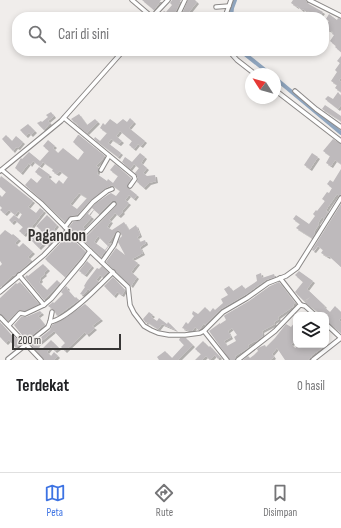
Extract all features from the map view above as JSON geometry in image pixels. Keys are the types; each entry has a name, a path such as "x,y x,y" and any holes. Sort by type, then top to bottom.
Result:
{"street":[{"path":"132,0 146,12"},
{"path":"157,12 168,0"},
{"path":"179,12 185,0"},
{"path":"309,0 315,1 341,16"},
{"path":"216,7 229,2"},
{"path":"226,12 229,2"},
{"path":"119,56 64,118 1,170 41,204 128,287 130,305 144,326 158,333 169,335 185,335 204,331 223,312 247,298 268,283 286,276 297,268 341,198"},
{"path":"233,56 247,68"},
{"path":"295,91 316,109 341,127"},
{"path":"281,95 341,141"},
{"path":"64,118 134,176 135,179 130,186"},
{"path":"101,170 109,156"},
{"path":"0,292 44,255 66,228 71,219 79,218 93,202 107,190 112,189"},
{"path":"78,240 114,204"},
{"path":"102,262 114,245 118,234"},
{"path":"9,325 20,313 25,314 44,305 51,299 90,251"},
{"path":"50,322 59,320 83,301 113,272"},
{"path":"19,275 44,305"},
{"path":"280,278 301,305 305,306 312,312"},
{"path":"238,360 275,331 301,305"},
{"path":"8,359 46,329 50,322 52,312"},
{"path":"0,317 41,360"},
{"path":"313,360 341,338 329,327"},
{"path":"204,331 227,360"}],"building":[{"path":"142,0 161,0 154,10"},
{"path":"172,0 181,0 175,12 166,12 172,5 170,3"},
{"path":"188,0 195,0 197,2 189,12 183,12"},
{"path":"293,0 306,0 307,3 323,12 307,12 291,3"},
{"path":"329,14 337,20 338,18 341,19 341,52 330,41 334,35 332,34 333,32 329,30"},
{"path":"341,56 341,78 339,80 341,82 341,92 335,88 337,85 331,81 337,72 335,70 340,63 337,61"},
{"path":"338,92 341,96 341,105 338,109 325,99 328,96 333,99"},
{"path":"325,105 341,116 341,121 322,109"},
{"path":"51,112 54,116 48,121 50,123 44,130 37,123 42,122 48,117 46,115"},
{"path":"79,114 87,125 95,119 98,122 87,133 71,119"},
{"path":"130,118 134,122 129,128 145,141 141,146 138,144 134,149 129,145 132,141 120,131 116,136 122,141 119,144 111,139 108,143 121,153 118,157 94,139 95,137 100,141 107,133 100,128 103,123 105,125 110,119 117,124 123,119 127,122"},
{"path":"28,124 35,131 31,135 29,133 26,136 20,130"},
{"path":"6,135 12,141 16,136 23,142 13,151 2,139"},
{"path":"79,135 105,156 96,166 99,168 97,174 107,181 108,179 113,183 118,176 110,170 115,164 131,178 127,187 137,195 134,199 129,195 125,200 129,203 122,211 123,212 119,216 115,213 109,220 111,221 107,227 112,230 124,222 129,230 136,225 140,235 137,237 140,242 145,240 146,243 140,247 143,253 132,259 138,263 131,272 137,277 131,286 106,262 116,248 125,255 118,242 122,236 119,230 107,245 111,243 101,257 83,240 116,206 116,201 112,201 99,214 92,208 88,214 92,217 83,227 85,229 78,235 69,227 73,222 81,220 95,204 109,194 111,193 116,196 120,191 112,185 106,188 91,200 77,215 70,216 65,222 25,185 31,178 37,183 42,177 35,172 39,167 50,175 48,177 56,184 59,180 63,184 68,177 60,171 57,174 52,171 53,169 43,162 40,166 33,161 30,165 29,163 21,173 15,168 21,158 22,159 29,152 40,161 49,151 43,146 48,140 55,146 53,148 58,153 63,148 78,160 84,152 73,142","holes":["79,193 87,198 77,209 70,204","98,236 108,246 105,250 94,242"]},
{"path":"333,139 341,144 341,164 335,160 331,166 326,163 330,156 323,151"},
{"path":"140,153 145,157 141,163 147,168 143,173 147,176 155,175 156,181 149,183 144,188 137,182 138,178 135,173 139,168 134,164 130,169 122,162 125,157 132,162"},
{"path":"312,153 318,157 310,169 304,165"},
{"path":"341,169 341,194 339,196 337,194 328,207 326,211 328,212 324,219 322,217 318,223 319,224 312,238 296,228 300,224 293,219 296,215 309,224 315,216 313,214 325,201 322,199 332,188 327,184 330,180 333,182"},
{"path":"1,176 33,201 28,207 36,213 40,208 44,211 30,229 37,235 41,230 36,226 47,215 57,225 54,229 59,234 48,245 45,242 39,248 26,232 24,235 19,231 23,227 15,220 12,223 9,220 14,215 19,219 22,214 18,211 15,215 9,210 5,214 0,210 2,208 0,206 0,195 2,197 6,192 0,187"},
{"path":"341,204 341,267 329,256 328,257 321,253 323,250 318,246 314,251 312,250"},
{"path":"5,230 19,239 15,243 19,247 23,243 33,252 28,257 31,260 28,264 14,276 13,275 0,288 0,266 2,264 0,261 0,235"},
{"path":"68,235 86,252 65,277 45,259"},
{"path":"87,261 92,266 85,275 79,271"},
{"path":"43,264 48,269 40,278 41,280 39,282 47,290 57,280 60,283 44,300 25,277"},
{"path":"102,266 108,272 103,277 100,275 96,280 99,282 90,291 88,289 83,295 80,294 87,281 97,268 99,269"},
{"path":"299,271 313,281 307,289 330,312 335,306 341,312 341,318 339,320 341,322 341,333 329,323 329,312 318,312 305,303 310,297 304,301 295,292 303,282 295,275"},
{"path":"261,273 262,278 274,274 275,277 266,280 245,295 221,309 205,325 204,323 199,330 195,327 192,331 182,328 186,322 188,324 194,316 192,314 193,311 198,314 205,307 210,312 213,308 215,310 223,303 221,299 228,295 224,289 229,286 233,291 242,285 245,289 257,281 256,275"},
{"path":"113,277 125,290 122,295 117,292 114,296 104,286"},
{"path":"20,282 39,304 25,311 19,310 8,321 0,314 0,298 16,283 17,284"},
{"path":"279,282 295,303 293,305 294,306 278,317 279,319 274,322 275,324 262,331 263,336 248,345 249,347 235,356 235,360 230,360 209,331 226,320 225,315 249,301 270,286","holes":["232,328 237,335 234,337 236,341 227,346 224,341 231,337 228,331"]},
{"path":"66,286 75,298 76,297 79,300 57,316 54,310 48,306 53,302 54,303 63,294 61,292"},
{"path":"85,304 101,319 92,326 95,328 87,335 85,332 65,351 61,347 65,343 54,331 37,345 41,350 51,340 59,348 55,351 51,347 47,352 51,356 54,352 58,356 54,360 44,360 31,345 50,330 52,325 67,317"},
{"path":"40,311 42,313 38,316 45,325 26,340 14,325 21,317 26,317"},
{"path":"149,312 153,315 151,317 157,321 159,318 167,324 168,322 176,330 162,324 158,329 147,322 146,323 143,319"},
{"path":"0,322 21,344 16,348 9,340 6,343 0,337"},
{"path":"286,324 291,327 293,325 293,343 291,344 293,348 322,348 308,360 285,360 277,348 272,354 274,357 270,360 243,360 248,356 250,358 254,355 260,347 265,345 266,347"},
{"path":"180,338 186,338 193,345 178,360 159,360 157,357 165,351 172,358 184,345 179,340"},
{"path":"203,341 220,357 218,359 215,355 210,360 206,356 202,360 195,360 201,354 195,349"}],"waterway":[{"path":"232,12 235,0"},
{"path":"247,56 262,68"},
{"path":"281,83 341,133"}],"district":[{"name":"Pagandon","path":"57,236"}]}
